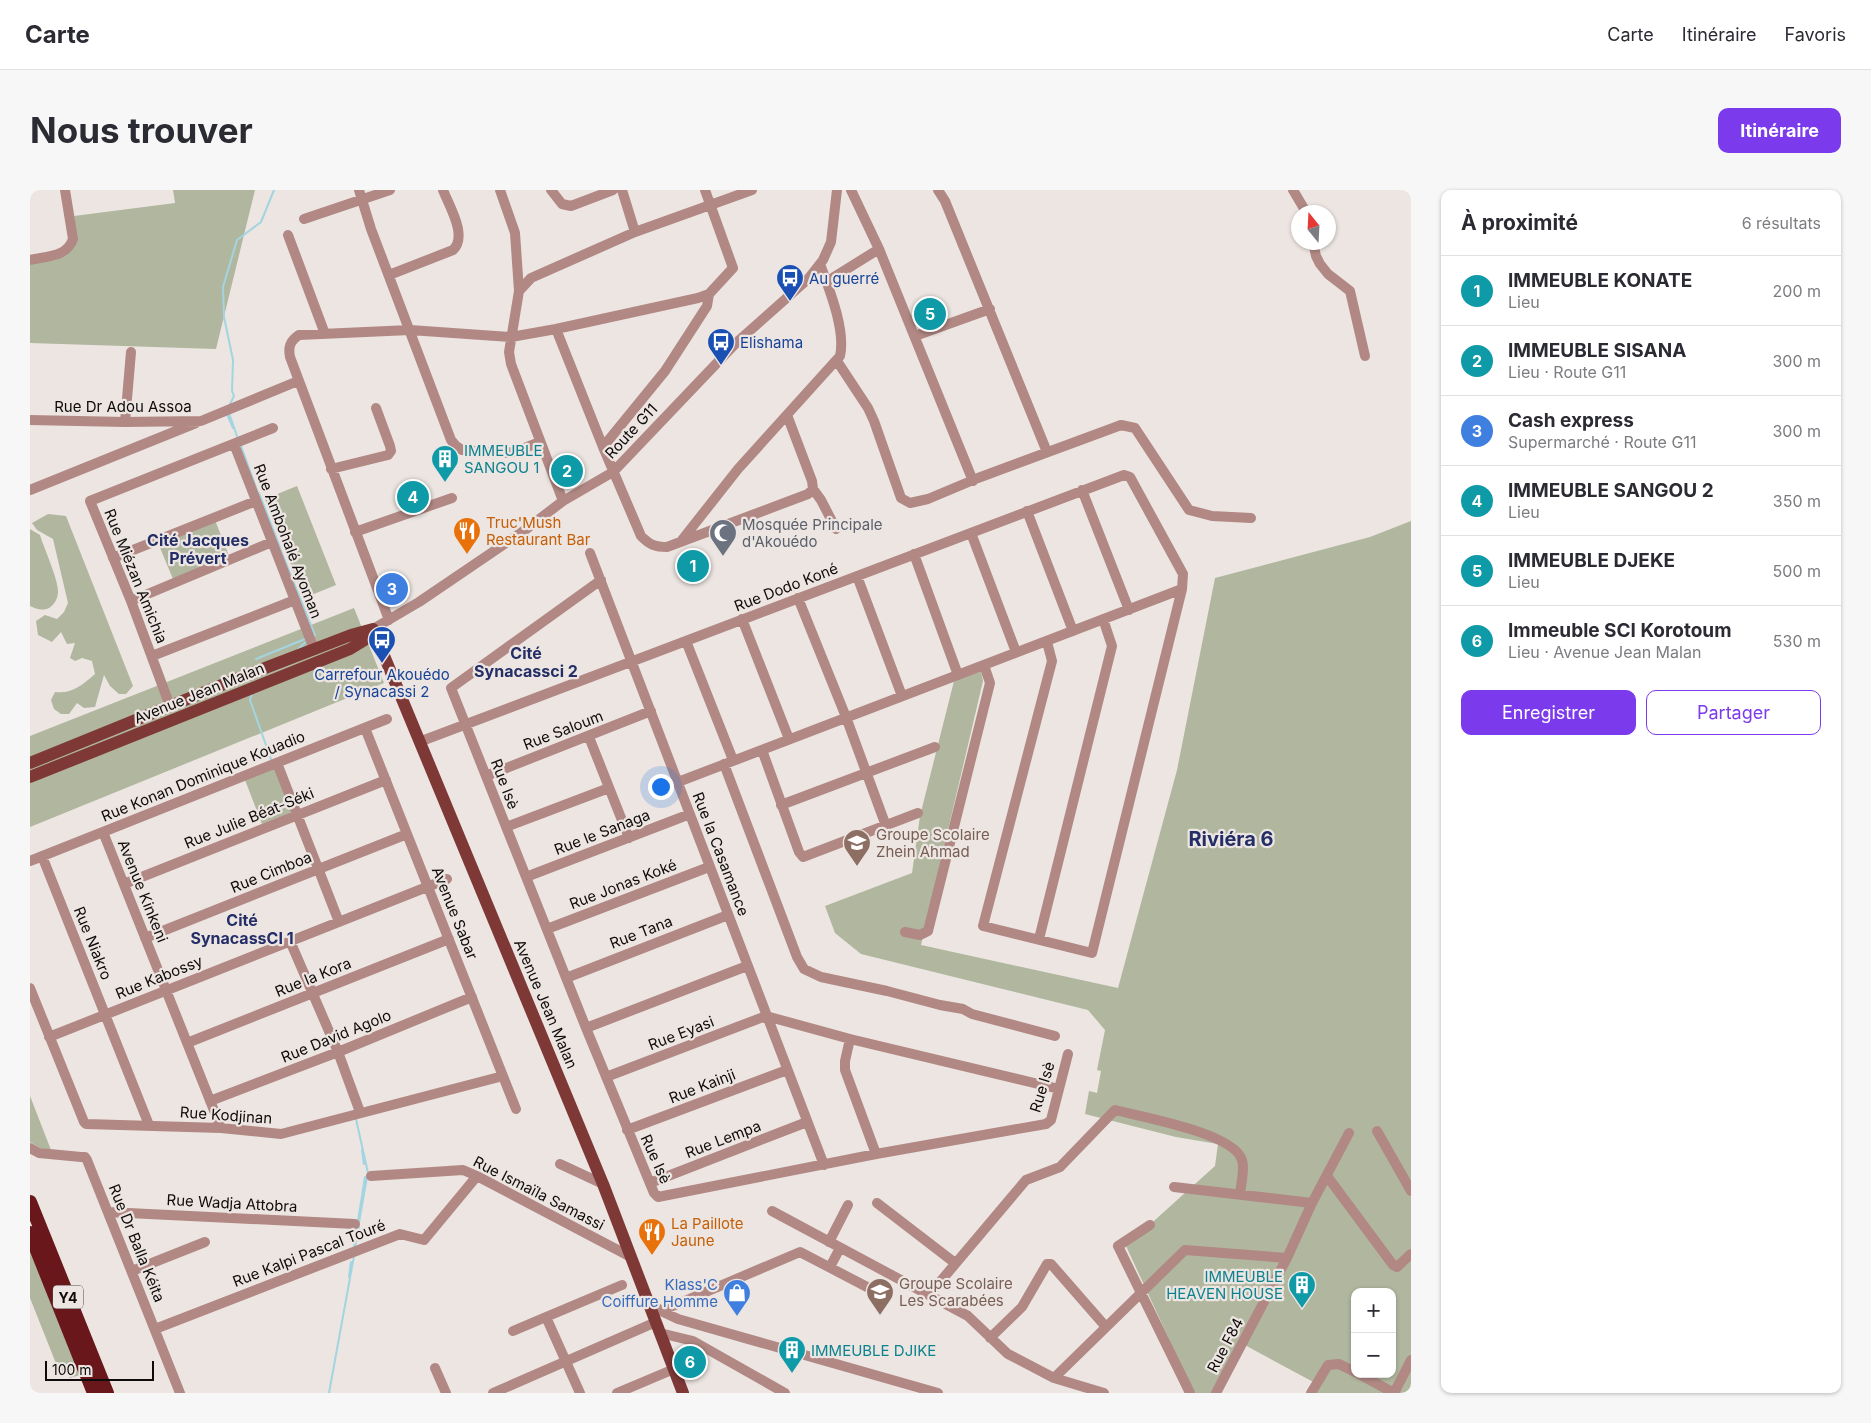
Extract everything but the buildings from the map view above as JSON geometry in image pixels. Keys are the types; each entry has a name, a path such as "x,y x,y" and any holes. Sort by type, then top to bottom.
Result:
{"highway":[{"name":"Y4","path":"30,1202 107,1393"},
{"name":"Y4","path":"30,1233 94,1393"}],"main road":[{"name":"Avenue Jean Malan","path":"30,763 170,706 373,629"},
{"name":"Avenue Jean Malan","path":"373,629 603,1184 648,1301 659,1322 683,1393"},
{"name":"Avenue Jean Malan","path":"30,777 350,650 368,638 373,629"}],"street":[{"path":"30,260 59,254 71,246 73,239 65,190"},
{"path":"304,219 361,195 390,190"},
{"path":"389,275 453,250 457,246 459,238 458,228 443,190"},
{"path":"500,190 515,233 519,291 509,352 511,364 563,501"},
{"path":"551,190 562,204 571,206 613,190"},
{"path":"622,190 635,232"},
{"path":"389,620 298,381 288,348 293,339 299,335 410,330 511,337 698,298 709,294 733,268 705,190"},
{"path":"519,291 531,278 635,232 752,190"},
{"name":"Route G11","path":"373,629 419,602 525,530 563,501 613,472 708,370 808,279 820,264 831,242 837,190"},
{"path":"851,190 880,249 973,481"},
{"path":"938,190 945,201 990,309 1047,452"},
{"path":"1294,190 1302,205"},
{"path":"361,195 451,440 462,450 504,453 514,452 540,442"},
{"path":"288,235 325,334"},
{"path":"826,282 880,249"},
{"path":"1315,250 1320,264 1328,274 1350,291 1365,356"},
{"path":"681,541 738,469 840,356 841,341 836,310 820,264"},
{"path":"603,447 665,371 707,306 709,294"},
{"path":"915,336 990,309"},
{"path":"556,329 613,472 642,536 649,544 656,547 667,547 808,494 813,489"},
{"path":"125,422 131,352"},
{"path":"837,361 871,415 901,498 910,503 928,499 1121,425 1135,428 1190,510 1212,516 1251,518"},
{"name":"Rue Dr Adou Assoa","path":"30,420 201,421 298,381"},
{"path":"331,468 388,455 391,451 390,446 376,408"},
{"path":"788,415 812,481 813,489 836,529"},
{"path":"30,490 201,421"},
{"name":"Rue Miézan Amichia","path":"170,706 131,601 90,502 273,428"},
{"name":"Rue Ambohalé Ayoman","path":"234,444 314,650"},
{"name":"Rue Dodo Koné","path":"419,742 1124,474 1130,477 1183,574 1182,589"},
{"path":"1082,490 1129,610"},
{"path":"355,532 452,498"},
{"path":"113,558 256,501"},
{"path":"1027,511 1073,631"},
{"path":"971,532 1016,652"},
{"path":"131,601 272,542"},
{"name":"Rue la Casamance","path":"590,553 824,1165"},
{"path":"914,554 958,675"},
{"path":"857,576 902,696"},
{"name":"Rue Isè","path":"601,580 451,688 627,1130 654,1193 658,1196 876,1154 1046,1124 1051,1120 1068,1054"},
{"path":"678,782 1182,589"},
{"path":"1047,642 1052,661 983,926 1092,953 1182,589"},
{"path":"798,598 846,717 886,826"},
{"path":"152,656 295,600"},
{"path":"742,619 789,739"},
{"path":"1039,939 1112,646 1103,619"},
{"path":"686,641 797,957 804,969 821,977 963,1009 972,1014 1055,1036"},
{"path":"905,932 920,935 928,931 990,683 984,665"},
{"name":"Rue Saloum","path":"486,776 651,712"},
{"name":"Rue Konan Dominique Kouadio","path":"30,861 387,719"},
{"name":"Avenue Sabar","path":"365,728 516,1109"},
{"path":"589,737 629,838"},
{"path":"781,805 935,746"},
{"path":"762,750 799,852 803,857 918,813"},
{"path":"277,763 340,922"},
{"name":"Rue Julie Béat-Séki","path":"124,884 386,780"},
{"path":"506,827 609,788"},
{"name":"Rue le Sanaga","path":"526,877 690,814"},
{"name":"Avenue Kinkeni","path":"103,832 221,1128"},
{"name":"Rue Cimboa","path":"145,938 407,834"},
{"name":"Rue Niakro","path":"42,856 149,1125"},
{"name":"Rue Jonas Koké","path":"547,928 709,867"},
{"name":"Rue Kabossy","path":"49,1036 447,879"},
{"name":"Rue Tana","path":"566,978 728,915"},
{"name":"Rue la Kora","path":"187,1043 449,939"},
{"path":"290,941 338,1052 360,1112"},
{"path":"586,1028 747,966"},
{"name":"Rue Kodjinan","path":"30,988 84,1122 221,1128 281,1134 503,1076"},
{"name":"Rue David Agolo","path":"210,1101 338,1052 472,997"},
{"path":"766,1016 850,1039 1059,1090"},
{"name":"Rue Eyasi","path":"606,1077 766,1016"},
{"path":"850,1039 845,1070 876,1154"},
{"name":"Rue Kainji","path":"627,1130 787,1070"},
{"path":"929,1295 1026,1180 1060,1167 1115,1110 1207,1134 1227,1143 1235,1149 1243,1162 1240,1194"},
{"name":"Rue Lempa","path":"650,1184 807,1122"},
{"path":"1377,1131 1411,1191"},
{"name":"Rue F84","path":"1216,1393 1349,1134"},
{"name":"Rue Dr Balla Kéita","path":"30,1148 39,1153 85,1158 132,1270 180,1393"},
{"path":"560,1164 603,1184"},
{"name":"Rue Ismaïla Samassi","path":"371,1176 463,1170 631,1257"},
{"name":"Rue Kalpi Pascal Touré","path":"155,1329 400,1234 424,1240 477,1176"},
{"path":"1327,1176 1393,1265 1398,1267 1411,1254"},
{"path":"1174,1186 1312,1203"},
{"path":"877,1203 955,1263"},
{"path":"829,1242 848,1204"},
{"path":"772,1211 968,1316 1008,1354 1054,1378 1104,1393"},
{"name":"Rue Wadja Attobra","path":"108,1212 354,1224"},
{"path":"1150,1225 1118,1246 1190,1393"},
{"path":"132,1270 205,1242"},
{"path":"830,1266 840,1248"},
{"path":"1054,1378 1184,1250 1287,1258"},
{"path":"493,1393 659,1322 800,1252 830,1266 868,1288"},
{"path":"990,1338 1022,1307 1048,1264 1051,1264 1106,1326"},
{"path":"513,1331 622,1285"},
{"path":"546,1317 580,1393"},
{"path":"659,1322 678,1319 938,1393"},
{"path":"659,1322 785,1393"},
{"path":"1366,1378 1394,1393 1411,1360"},
{"path":"1311,1393 1328,1365 1339,1364 1351,1370"},
{"path":"435,1368 446,1393"},
{"path":"617,1393 674,1369"}],"green space":[{"path":"173,190 255,190 216,349 30,343 30,262 66,256 77,239 74,216 175,203"},
{"path":"297,486 336,585 304,598 265,499"},
{"path":"48,514 66,516 133,686 126,694 119,694 110,686 104,675 95,707 84,708 77,703 69,714 61,714 54,709 51,700 55,692 72,690 95,674 92,661 82,658 75,661 70,658 75,643 67,644 61,632 52,642 38,635 36,621 45,615 57,619 64,612 68,603 53,539 37,530 32,523"},
{"path":"215,520 229,556 173,579 158,543"},
{"path":"1411,521 1411,1393 1312,1393 1317,1384 1241,1343 1216,1393 1194,1393 1126,1246 1215,1166 1218,1144 1176,1137 1085,1114 1089,1091 1097,1093 1101,1071 1097,1070 1105,1030 1088,1010 861,954 835,933 825,906 912,873 920,816 954,681 981,671 983,681 921,945 1118,988 1177,770 1215,578 1370,537"},
{"path":"30,529 40,535 57,586 58,594 56,601 49,608 37,609 30,606"},
{"path":"354,608 384,683 30,827 30,736"},
{"path":"274,768 292,812 262,824 245,780"},
{"path":"30,1096 51,1150 40,1148 30,1142"},
{"path":"30,1250 80,1375 70,1378 68,1373 61,1376 30,1298"}],"waterway":[{"path":"230,404 234,396 232,391 233,360 224,317 223,287 237,240 261,222 274,190"},
{"path":"229,413 238,439"},
{"path":"227,414 233,428"},
{"path":"241,446 258,493"},
{"path":"259,493 280,547"},
{"path":"280,548 315,635 313,636"},
{"path":"256,659 305,639"},
{"path":"298,649 307,641"},
{"path":"252,693 250,700 272,762"},
{"path":"356,1119 368,1173"},
{"path":"362,1150 364,1164"},
{"path":"358,1221 365,1177"},
{"path":"359,1222 367,1177"},
{"path":"354,1248 357,1226"},
{"path":"355,1247 359,1227"},
{"path":"329,1393 354,1256"},
{"path":"349,1277 351,1262"}],"place":[{"name":"Au guerré","path":"790,302"},
{"name":"IMMEUBLE DJEKE","path":"930,314"},
{"name":"Elishama","path":"721,366"},
{"name":"IMMEUBLE SISANA","path":"567,471"},
{"name":"IMMEUBLE SANGOU 1","path":"445,483"},
{"name":"IMMEUBLE SANGOU 2","path":"413,497"},
{"name":"Truc'Mush Restaurant Bar","path":"467,555"},
{"name":"Mosquée Principale d'Akouédo","path":"723,557"},
{"name":"IMMEUBLE KONATE","path":"693,566"},
{"name":"Cash express","path":"392,589"},
{"name":"Carrefour Akouédo / Synacassi 2","path":"382,664"},
{"name":"Groupe Scolaire Zhein Ahmad","path":"857,867"},
{"name":"La Paillote Jaune","path":"652,1256"},
{"name":"IMMEUBLE HEAVEN HOUSE","path":"1302,1309"},
{"name":"Groupe Scolaire Les Scarabées","path":"880,1316"},
{"name":"Klass'C Coiffure Homme","path":"737,1317"},
{"name":"Immeuble SCI Korotoum","path":"690,1362"},
{"name":"IMMEUBLE DJIKE","path":"792,1374"}],"district":[{"name":"Cité Jacques Prévert","path":"198,549"},
{"name":"Cité Synacassci 2","path":"526,662"},
{"name":"Riviéra 6","path":"1231,839"},
{"name":"Cité SynacassCI 1","path":"242,929"}]}
